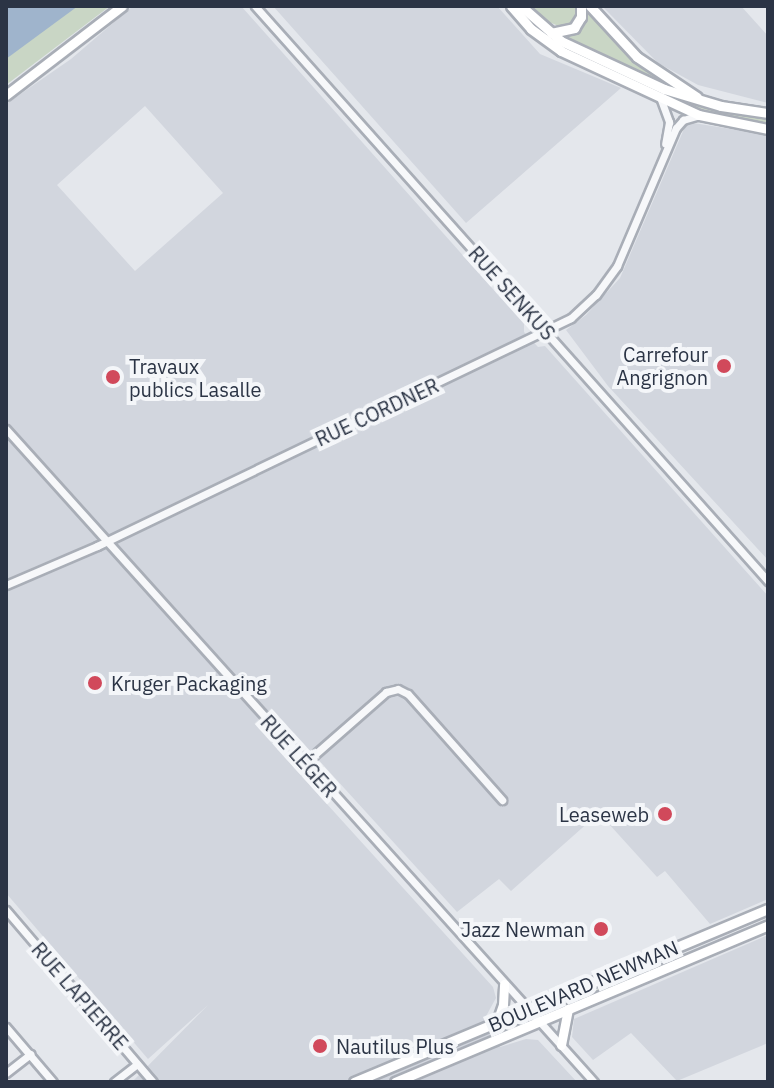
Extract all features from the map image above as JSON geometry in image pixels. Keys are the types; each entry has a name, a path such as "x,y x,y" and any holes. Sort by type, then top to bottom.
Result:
{"main road":[{"path":"6,95 122,6"},
{"path":"511,6 554,46 660,97 699,115 768,129"},
{"path":"521,6 550,33 664,89 707,103 768,113"},
{"path":"550,33 574,28 581,17 581,6"},
{"path":"590,6 643,62 707,103"},
{"name":"BOULEVARD NEWMAN","path":"354,1082 768,909"},
{"name":"BOULEVARD NEWMAN","path":"395,1082 768,925"},
{"path":"497,1022 504,984"},
{"path":"561,1045 568,1009"}],"street":[{"name":"RUE SENKUS","path":"255,6 768,581"},
{"path":"660,97 669,122 664,150"},
{"path":"664,150 681,121 699,115"},
{"name":"RUE CORDNER","path":"6,585 106,541 546,332 586,305 614,271 664,150"},
{"name":"RUE LÉGER","path":"6,429 594,1082"},
{"path":"305,763 386,692 398,689 408,694 502,800"},
{"name":"RUE LAPIERRE","path":"6,910 153,1082"},
{"path":"6,1027 53,1082"},
{"path":"6,1073 30,1054"},
{"path":"114,1082 137,1064"}],"shaded area":[{"path":"133,6 241,6 524,324 524,332 538,347 545,346 768,596 768,899 710,924 665,871 657,877 599,813 511,891 499,879 457,912 294,733 277,749 493,987 496,998 485,1018 500,1047 526,1039 538,1040 577,1082 132,1082 208,1005 148,1059 6,893 6,104 71,59","holes":["145,106 223,193 135,271 57,185"]},
{"path":"273,6 497,6 540,54 621,88 466,223"},
{"path":"602,6 741,6 768,36 768,103 698,85 658,63"},
{"name":"Carrefour Angrignon","path":"687,122 768,135 768,560 608,386 566,330 586,315 620,278"},
{"path":"768,935 768,1043 677,1081 631,1033 593,1060 572,1037 574,1019"}],"green space":[{"path":"6,6 110,6 6,85"},
{"path":"531,6 575,6 576,14 571,24 561,27 549,22"},
{"path":"585,8 629,54 674,90 564,39 581,27"},
{"path":"679,101 724,113 768,119 768,123 723,116"},
{"path":"661,961 634,976 588,995 615,979"}],"water":[{"path":"6,6 78,6 6,59"}],"place":[{"name":"Carrefour Angrignon","path":"724,366"},
{"name":"Travaux publics Lasalle","path":"113,377"},
{"name":"Kruger Packaging","path":"95,683"},
{"name":"Leaseweb","path":"665,814"},
{"name":"Jazz Newman","path":"601,929"},
{"name":"Nautilus Plus","path":"320,1046"}]}
